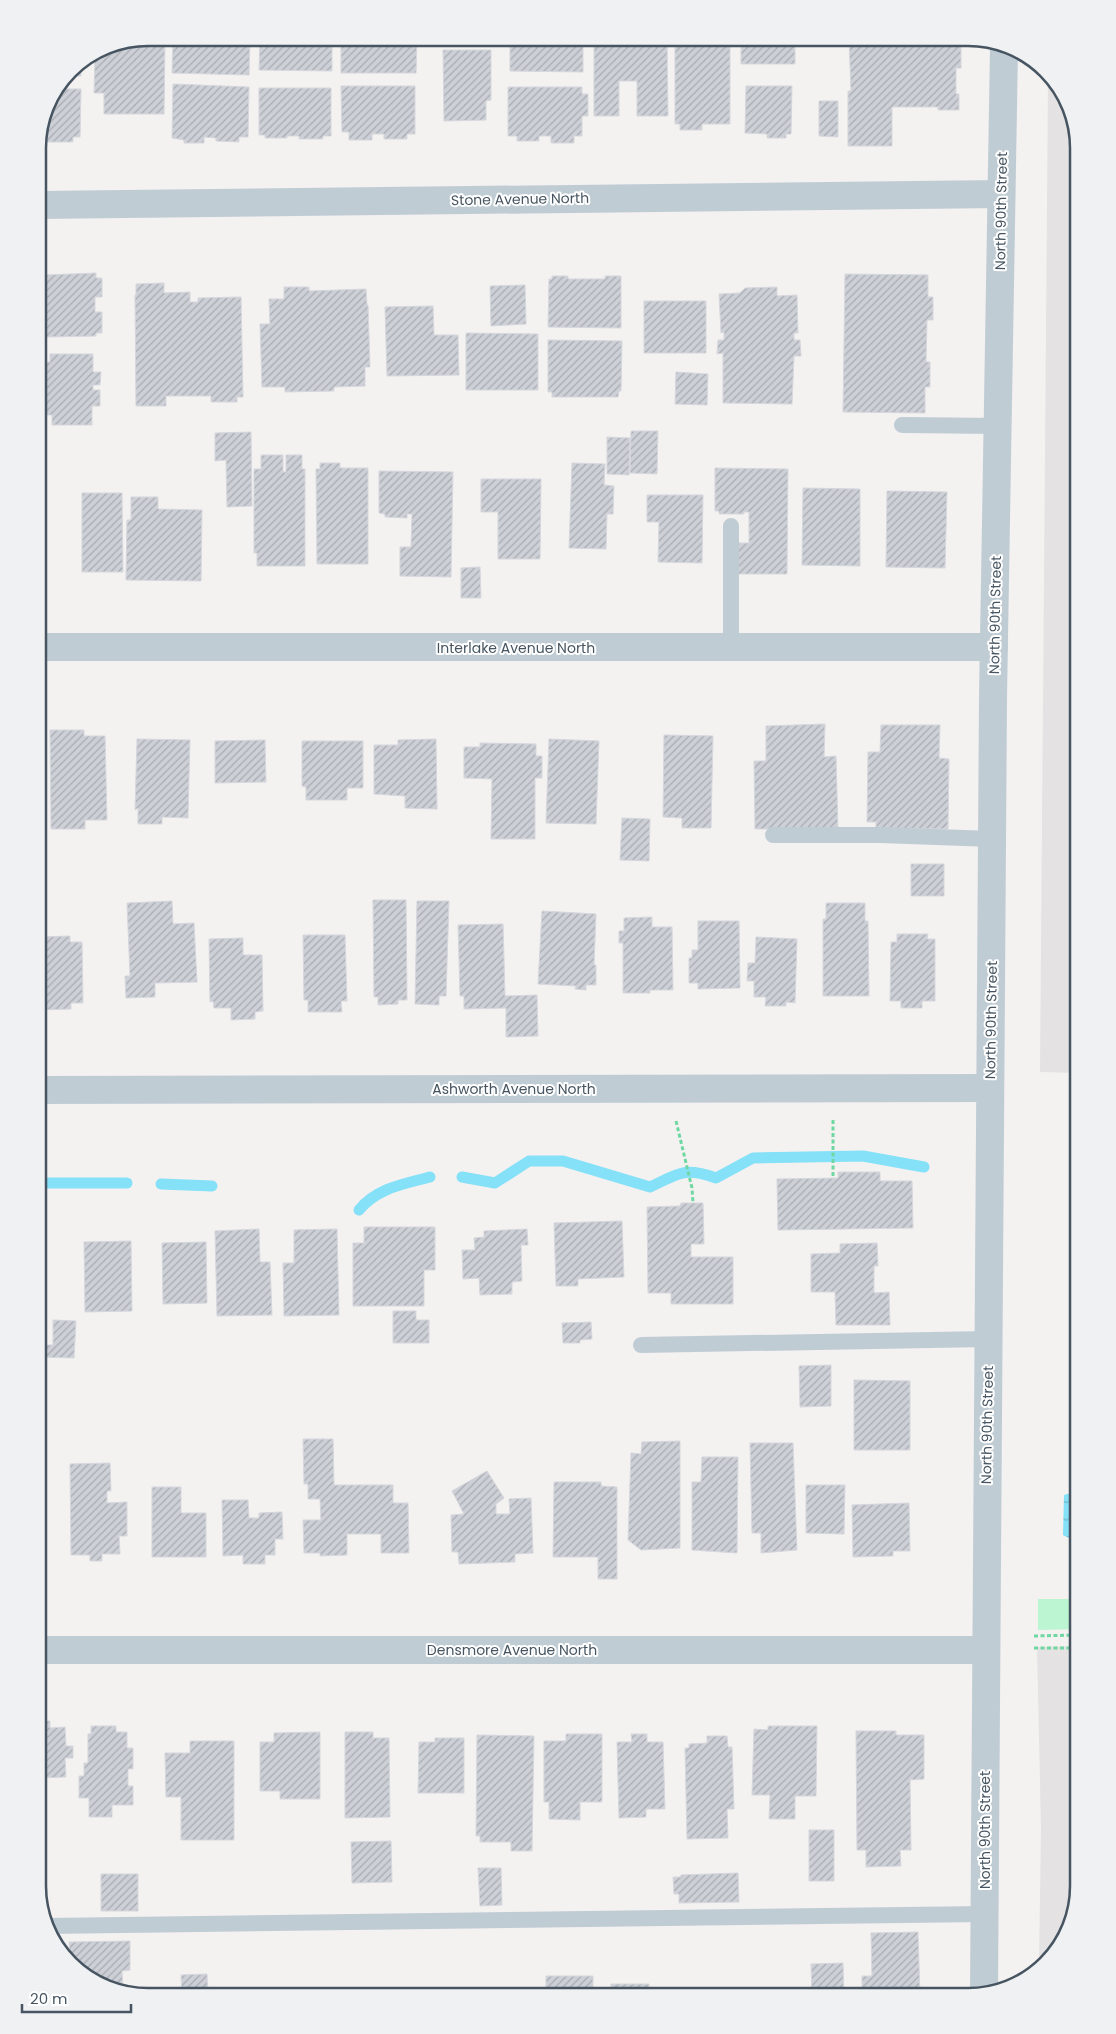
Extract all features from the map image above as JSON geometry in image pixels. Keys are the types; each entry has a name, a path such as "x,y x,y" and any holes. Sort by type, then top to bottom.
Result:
{"street":[{"name":"North 90th Street","path":"984,1986 992,839 1004,53"},
{"name":"Stone Avenue North","path":"46,205 1001,194"},
{"name":"Interlake Avenue North","path":"46,647 994,648"},
{"name":"Ashworth Avenue North","path":"46,1090 990,1088"},
{"name":"Densmore Avenue North","path":"46,1650 986,1650"}],"lane":[{"path":"902,425 998,426"},
{"path":"731,526 731,648"},
{"path":"773,835 880,835 992,839"},
{"path":"640,1345 988,1339"},
{"path":"54,1926 985,1914"}],"path":[{"path":"833,1117 833,1178"},
{"path":"675,1118 692,1188 693,1203"},
{"path":"1034,1636 1070,1635"},
{"path":"1034,1648 1070,1648"}],"shaded area":[{"path":"1048,85 1062,109 1070,142 1070,1073 1040,1072"},
{"path":"1070,1646 1069,1899 1059,1931 1053,1942 1039,1958 1041,1828 1037,1647"}],"green space":[{"path":"1038,1599 1070,1599 1070,1629 1038,1630"}],"water":[{"path":"1070,1493 1070,1538 1063,1535 1064,1495"}],"building":[{"path":"165,46 164,114 104,114 104,93 94,93 95,61 116,52 135,47"},
{"path":"173,46 250,46 249,75 172,73"},
{"path":"260,46 332,46 332,71 259,70"},
{"path":"341,46 417,46 416,73 341,73"},
{"path":"510,46 583,46 583,72 510,71"},
{"path":"594,46 667,46 668,116 637,116 637,81 619,81 619,116 594,116"},
{"path":"675,46 730,46 730,124 702,124 702,130 680,130 680,124 675,124"},
{"path":"741,46 795,46 795,64 741,64"},
{"path":"849,46 961,46 961,68 956,68 956,94 959,94 959,110 938,110 938,107 892,107 892,146 848,146 848,91 851,91"},
{"path":"443,50 491,50 491,100 486,101 486,120 444,121"},
{"path":"173,84 249,87 248,137 239,137 239,142 216,141 216,138 204,137 204,143 184,143 184,140 172,138"},
{"path":"341,86 415,86 415,134 407,134 407,139 384,139 384,134 372,134 372,140 349,140 349,132 342,132"},
{"path":"746,86 792,86 791,134 786,134 786,138 767,138 767,134 745,133"},
{"path":"508,87 582,87 582,94 588,94 588,116 582,116 582,136 574,136 574,143 551,143 551,136 539,136 539,141 517,141 517,136 508,136"},
{"path":"259,88 331,88 331,136 323,136 323,139 299,139 299,136 265,138 265,135 259,135"},
{"path":"65,89 81,89 80,137 73,137 73,142 46,142 52,116 63,92"},
{"path":"819,101 838,101 838,137 819,136"},
{"path":"96,273 96,278 102,278 102,297 95,297 95,312 102,312 102,333 96,333 96,336 46,337 46,275"},
{"path":"845,274 928,275 928,297 933,297 933,320 927,320 926,362 930,362 930,387 925,387 925,413 843,412"},
{"path":"552,276 568,276 568,279 605,279 605,276 621,276 621,328 548,327 549,279 552,279"},
{"path":"164,283 164,293 190,292 190,302 198,302 198,298 241,297 243,397 237,397 237,402 211,402 211,396 166,396 166,406 136,406 136,284"},
{"path":"525,285 526,324 491,326 490,286"},
{"path":"284,287 309,287 309,291 366,289 370,367 365,367 365,386 334,387 334,391 285,392 285,387 262,387 260,324 270,324 269,299 284,299"},
{"path":"777,287 777,296 797,295 798,333 794,333 794,340 800,340 801,356 794,356 792,404 723,403 723,353 717,354 718,340 724,340 724,332 721,333 719,294 740,293 745,288"},
{"path":"644,301 706,301 706,353 644,353"},
{"path":"433,306 434,335 458,335 459,375 387,376 385,307"},
{"path":"466,333 538,334 538,390 466,390"},
{"path":"548,340 622,341 621,391 619,391 618,397 552,397 552,392 548,392"},
{"path":"50,354 93,354 93,372 101,372 100,385 93,385 93,390 100,390 100,406 92,406 92,425 52,425 52,415 46,415 46,362 50,362"},
{"path":"676,372 708,374 707,405 675,404"},
{"path":"631,431 658,431 657,474 630,473"},
{"path":"251,432 252,506 227,507 226,460 215,461 215,433"},
{"path":"607,437 630,438 629,475 607,474"},
{"path":"261,455 283,455 283,472 286,472 286,455 302,455 302,469 305,469 305,566 257,566 257,553 254,553 254,469 261,469"},
{"path":"320,463 340,463 340,468 368,468 368,564 317,564 316,469 320,469"},
{"path":"572,463 605,464 604,485 614,486 613,514 607,514 606,549 569,548"},
{"path":"715,468 788,469 787,574 738,574 738,543 749,543 749,512 744,512 744,514 719,514 719,511 715,511"},
{"path":"379,471 453,472 451,577 400,576 400,547 411,547 412,514 407,514 407,518 385,517 385,514 379,513"},
{"path":"481,479 541,479 540,559 498,559 498,512 481,512"},
{"path":"803,488 860,489 860,566 802,565"},
{"path":"887,491 947,492 945,568 886,567"},
{"path":"82,493 122,493 123,572 82,572"},
{"path":"647,495 703,495 702,563 658,562 659,522 647,522"},
{"path":"131,497 158,497 158,509 202,510 201,581 126,580 127,520 131,520"},
{"path":"480,567 481,598 461,598 461,568"},
{"path":"825,724 824,757 836,756 838,829 755,829 754,761 766,761 766,726"},
{"path":"881,725 940,725 939,758 949,759 948,829 876,828 876,822 867,822 868,752 880,752"},
{"path":"50,730 84,730 84,736 105,736 107,820 85,820 85,829 51,829"},
{"path":"664,735 713,736 711,828 682,828 682,818 663,817"},
{"path":"137,739 190,740 188,818 162,817 162,824 138,824 138,808 135,810"},
{"path":"436,739 437,809 405,808 405,796 374,794 374,745 398,745 398,740"},
{"path":"549,739 599,741 596,824 546,823"},
{"path":"265,740 266,782 215,783 215,741"},
{"path":"302,741 363,741 363,788 347,788 347,800 306,800 306,787 302,786"},
{"path":"480,743 536,744 536,756 542,756 542,778 535,778 535,839 491,839 492,779 464,778 464,747 480,747"},
{"path":"622,818 650,819 649,861 620,860"},
{"path":"911,864 944,864 944,896 911,896"},
{"path":"373,900 406,900 407,1000 398,1000 398,1004 378,1005 378,997 374,997"},
{"path":"172,901 173,924 194,923 197,982 155,983 155,997 126,998 125,976 130,976 127,903"},
{"path":"417,901 449,901 446,996 439,996 439,1005 415,1004"},
{"path":"826,903 865,903 865,921 868,921 869,996 823,996 823,919 826,919"},
{"path":"542,911 596,914 594,965 596,965 596,985 586,985 586,990 575,989 576,986 538,984"},
{"path":"652,917 652,927 672,927 673,990 650,990 650,993 623,993 623,943 619,943 619,931 624,931 624,918"},
{"path":"698,921 739,921 740,988 698,989 698,983 689,983 689,958 692,958 692,950 698,950"},
{"path":"503,924 505,996 537,995 538,1036 506,1037 506,1008 464,1009 464,996 460,996 458,925"},
{"path":"897,934 928,934 927,939 935,939 935,1001 922,1001 922,1008 901,1008 901,1001 890,1001 891,942 897,942"},
{"path":"303,935 345,935 347,1001 341,1001 342,1012 308,1012 308,1000 304,1000"},
{"path":"70,936 70,942 82,942 83,1003 71,1003 71,1009 46,1010 46,937"},
{"path":"756,937 797,939 795,1003 786,1002 786,1006 765,1006 766,997 754,997 754,981 747,981 748,963 755,963"},
{"path":"243,938 243,955 262,955 263,1011 255,1012 255,1019 231,1020 231,1008 214,1008 213,1001 210,1002 209,939"},
{"path":"838,1172 880,1172 880,1181 912,1181 913,1228 778,1230 777,1179 838,1178"},
{"path":"681,1203 703,1203 704,1244 691,1244 691,1257 733,1257 733,1304 671,1304 671,1293 648,1293 647,1207 680,1206"},
{"path":"622,1221 624,1277 578,1279 578,1286 556,1286 554,1223"},
{"path":"364,1227 435,1227 435,1270 424,1270 424,1306 353,1306 353,1243 364,1243"},
{"path":"259,1229 260,1262 270,1262 272,1315 217,1316 215,1231"},
{"path":"337,1229 339,1315 284,1316 283,1263 294,1263 294,1230"},
{"path":"527,1229 528,1245 521,1245 522,1281 512,1282 512,1294 480,1295 479,1278 463,1279 462,1250 475,1250 474,1238 484,1237 484,1231"},
{"path":"131,1241 132,1311 85,1312 84,1242"},
{"path":"206,1242 207,1303 163,1304 162,1243"},
{"path":"877,1243 878,1266 874,1266 874,1293 889,1292 890,1325 836,1325 835,1292 811,1292 811,1254 840,1253 840,1244"},
{"path":"393,1311 416,1311 416,1320 429,1320 429,1343 393,1343"},
{"path":"53,1320 76,1321 74,1358 46,1357 46,1345 53,1345"},
{"path":"591,1322 592,1339 580,1340 580,1343 563,1343 562,1323"},
{"path":"831,1365 831,1406 800,1407 799,1366"},
{"path":"854,1380 910,1381 910,1450 854,1450"},
{"path":"303,1439 333,1439 334,1485 393,1485 393,1503 408,1503 409,1553 381,1553 381,1534 347,1534 347,1555 320,1556 320,1553 304,1553 303,1520 321,1520 320,1499 308,1499 308,1484 304,1484"},
{"path":"680,1441 680,1548 641,1550 628,1540 631,1453 641,1454 642,1442"},
{"path":"750,1443 793,1443 797,1550 761,1553 761,1533 752,1533"},
{"path":"702,1457 738,1457 737,1553 692,1550 692,1482 701,1482"},
{"path":"110,1463 111,1491 107,1491 107,1503 127,1502 127,1536 119,1536 120,1554 102,1554 102,1561 90,1561 90,1555 71,1555 70,1464"},
{"path":"487,1471 504,1498 496,1504 496,1514 510,1514 509,1499 531,1498 533,1553 515,1554 515,1562 459,1564 458,1552 452,1552 451,1515 464,1514 452,1491"},
{"path":"554,1482 601,1482 601,1486 617,1487 617,1579 598,1579 598,1557 553,1557"},
{"path":"806,1485 845,1485 844,1534 806,1533"},
{"path":"152,1487 181,1487 181,1513 206,1513 206,1557 152,1557"},
{"path":"222,1500 248,1500 249,1518 259,1518 259,1513 282,1512 283,1539 275,1539 275,1555 265,1555 265,1564 243,1564 243,1555 223,1556"},
{"path":"909,1503 910,1551 893,1551 893,1556 853,1557 852,1505"},
{"path":"46,1721 50,1721 50,1728 65,1727 66,1746 73,1746 73,1758 65,1758 66,1777 46,1778"},
{"path":"91,1726 116,1726 116,1732 127,1732 127,1748 133,1748 133,1769 128,1769 128,1786 133,1786 133,1805 112,1805 112,1817 89,1817 89,1798 79,1798 79,1776 84,1776 84,1763 88,1763 88,1734 91,1734"},
{"path":"768,1726 817,1726 816,1796 795,1796 795,1819 769,1819 770,1795 752,1795 754,1729 768,1730"},
{"path":"856,1731 896,1731 896,1735 924,1735 924,1779 910,1780 911,1850 900,1850 901,1866 866,1867 866,1850 857,1850"},
{"path":"320,1732 320,1799 280,1799 280,1791 260,1791 260,1742 274,1742 274,1733"},
{"path":"345,1732 373,1732 373,1738 389,1738 390,1817 345,1818"},
{"path":"566,1734 602,1734 602,1802 580,1802 580,1820 549,1819 549,1802 544,1802 544,1741 566,1741"},
{"path":"631,1734 647,1734 647,1742 663,1742 665,1809 646,1809 646,1817 619,1818 617,1742 632,1742"},
{"path":"477,1735 534,1736 532,1851 511,1851 511,1842 480,1842 480,1836 476,1836"},
{"path":"707,1736 727,1736 728,1747 732,1747 734,1809 727,1809 728,1838 687,1839 685,1748 689,1748 689,1744 707,1743"},
{"path":"435,1738 464,1738 464,1793 418,1793 419,1742 435,1742"},
{"path":"190,1741 234,1741 234,1840 181,1840 181,1797 166,1797 165,1753 190,1753"},
{"path":"809,1830 834,1830 834,1881 809,1881"},
{"path":"391,1841 392,1882 352,1883 351,1842"},
{"path":"478,1868 501,1868 502,1905 480,1906"},
{"path":"738,1873 739,1902 679,1903 679,1894 674,1894 673,1877 681,1877 681,1875"},
{"path":"101,1874 138,1874 138,1911 101,1911"},
{"path":"918,1932 920,1988 862,1988 862,1976 872,1976 871,1933"},
{"path":"130,1941 130,1970 122,1971 123,1984 92,1971 70,1951 69,1942"},
{"path":"843,1963 844,1988 812,1988 811,1964"},
{"path":"207,1974 208,1988 182,1988 181,1975"},
{"path":"546,1976 593,1976 593,1988 546,1988"},
{"path":"611,1984 649,1984 649,1988 611,1988"}],"waterway":[{"path":"462,1177 495,1183 529,1161 563,1161 650,1187 668,1178 689,1172 716,1178 753,1158 863,1156 924,1167"},
{"path":"359,1210 383,1192 430,1177"},
{"path":"46,1183 127,1183"},
{"path":"161,1184 212,1186"}]}
